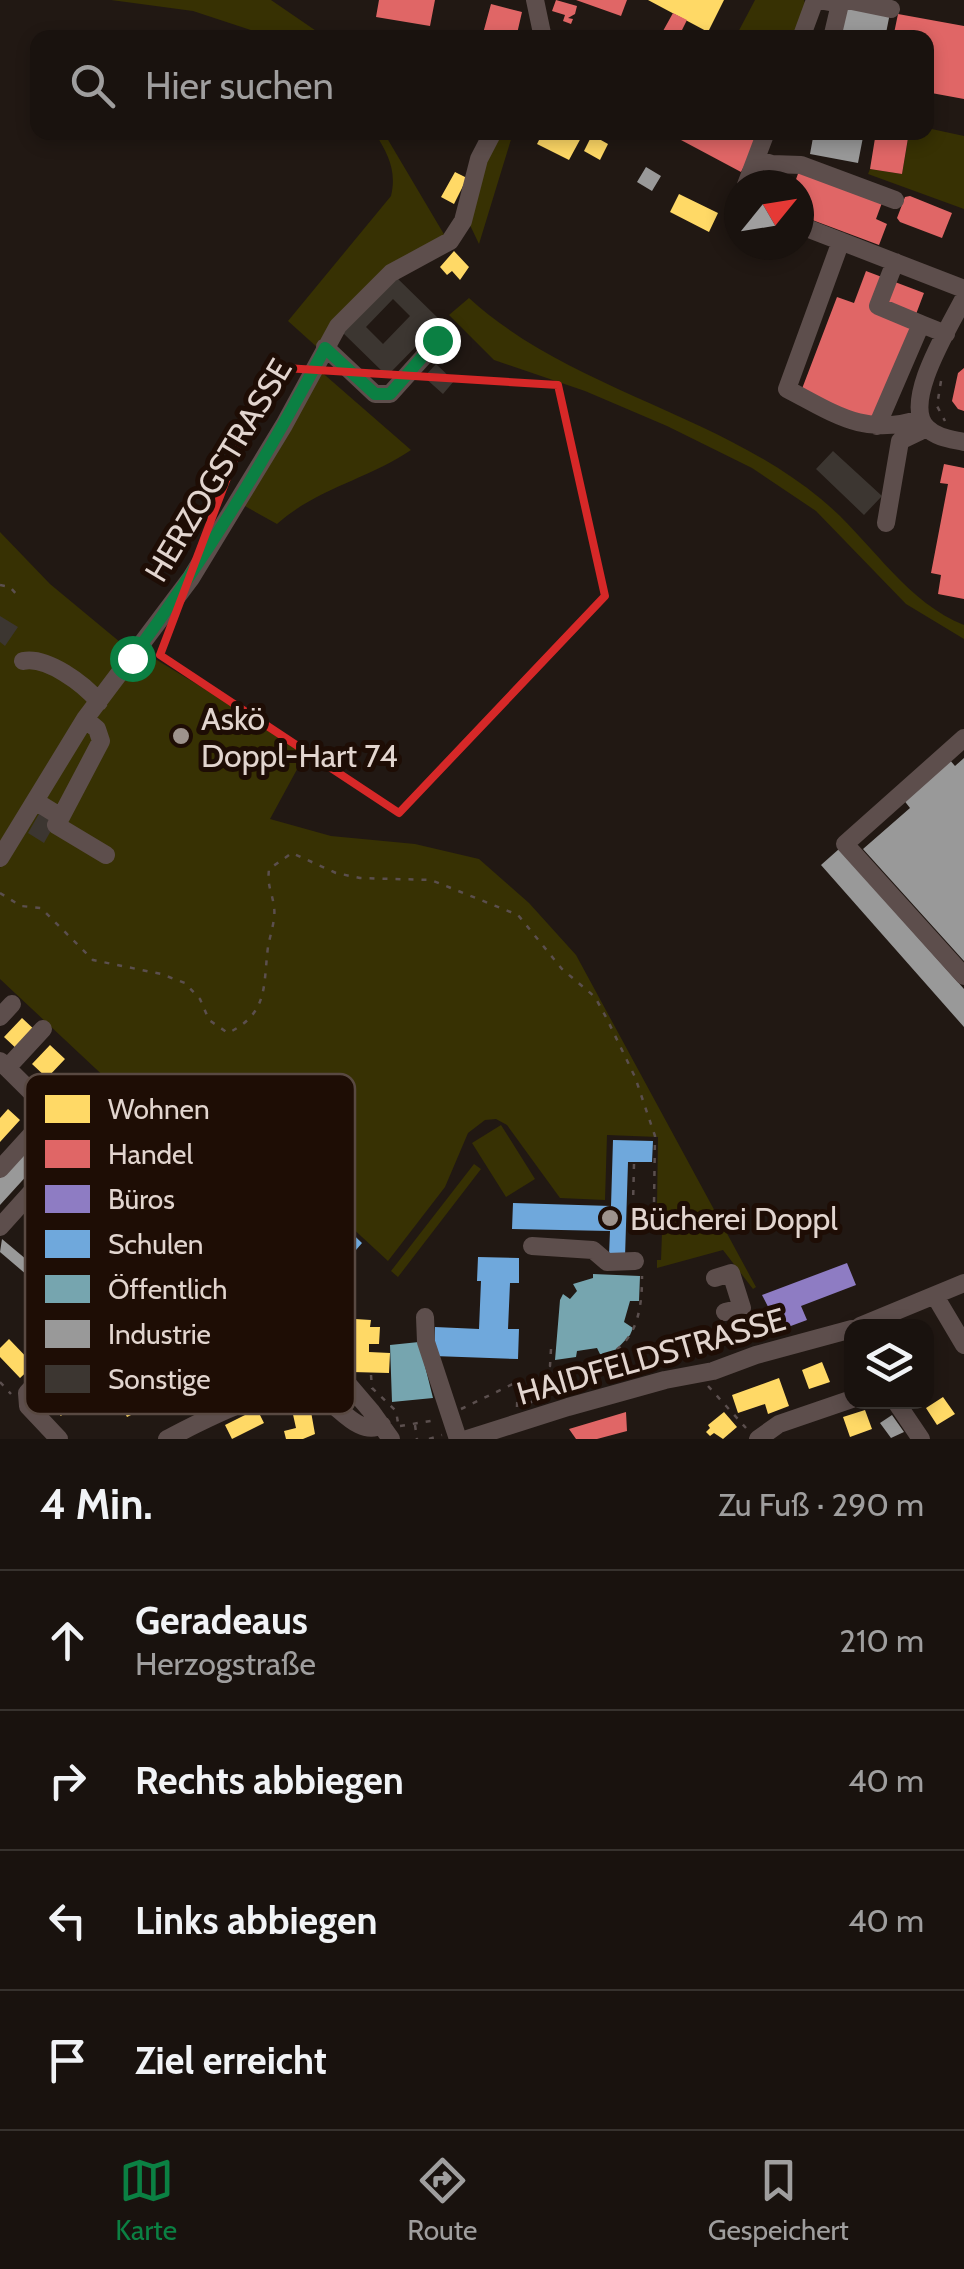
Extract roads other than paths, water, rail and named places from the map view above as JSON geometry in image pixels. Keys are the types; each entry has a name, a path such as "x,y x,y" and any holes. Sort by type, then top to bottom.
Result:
{"street":[{"path":"804,30 817,0 891,9"},
{"path":"834,30 843,2"},
{"name":"HERZOGSTRASSE","path":"0,858 85,719 199,566 338,326 391,273 450,241 464,222 479,159 489,140"},
{"path":"752,170 761,140"},
{"path":"756,159 800,165 895,200"},
{"path":"814,231 964,289"},
{"path":"842,242 787,389 849,420 892,428 923,423"},
{"path":"895,262 878,306 946,334"},
{"path":"964,298 918,398 923,423 944,438 964,442"},
{"path":"878,426 921,324"},
{"path":"325,348 382,396 390,394 436,344 435,327"},
{"path":"886,523 900,441 923,423"},
{"path":"23,662 40,661 86,688 99,702"},
{"path":"85,719 98,728 101,741 56,825 106,855"},
{"path":"964,738 845,844 964,976"},
{"path":"35,801 61,816"},
{"path":"25,1086 3,1064 43,1028"},
{"path":"0,1169 25,1142"},
{"path":"0,1227 25,1199"},
{"path":"532,1246 594,1250 608,1262 638,1262"},
{"path":"715,1278 731,1273 742,1308 727,1321"},
{"name":"HAIDFELDSTRASSE","path":"880,1319 964,1283"},
{"path":"935,1296 964,1345"},
{"path":"425,1317 426,1342 467,1439"},
{"name":"HAIDFELDSTRASSE","path":"467,1439 568,1407 713,1371 744,1358 844,1332"},
{"path":"355,1390 390,1430"},
{"path":"755,1436 844,1402"},
{"path":"901,1409 922,1439"},
{"path":"38,1414 59,1439"},
{"path":"167,1439 220,1414"},
{"path":"344,1414 362,1427 390,1430"}],"place":[{"name":"Askö Doppl-Hart 74","path":"181,736"},
{"name":"Bücherei Doppl","path":"610,1218"}]}
